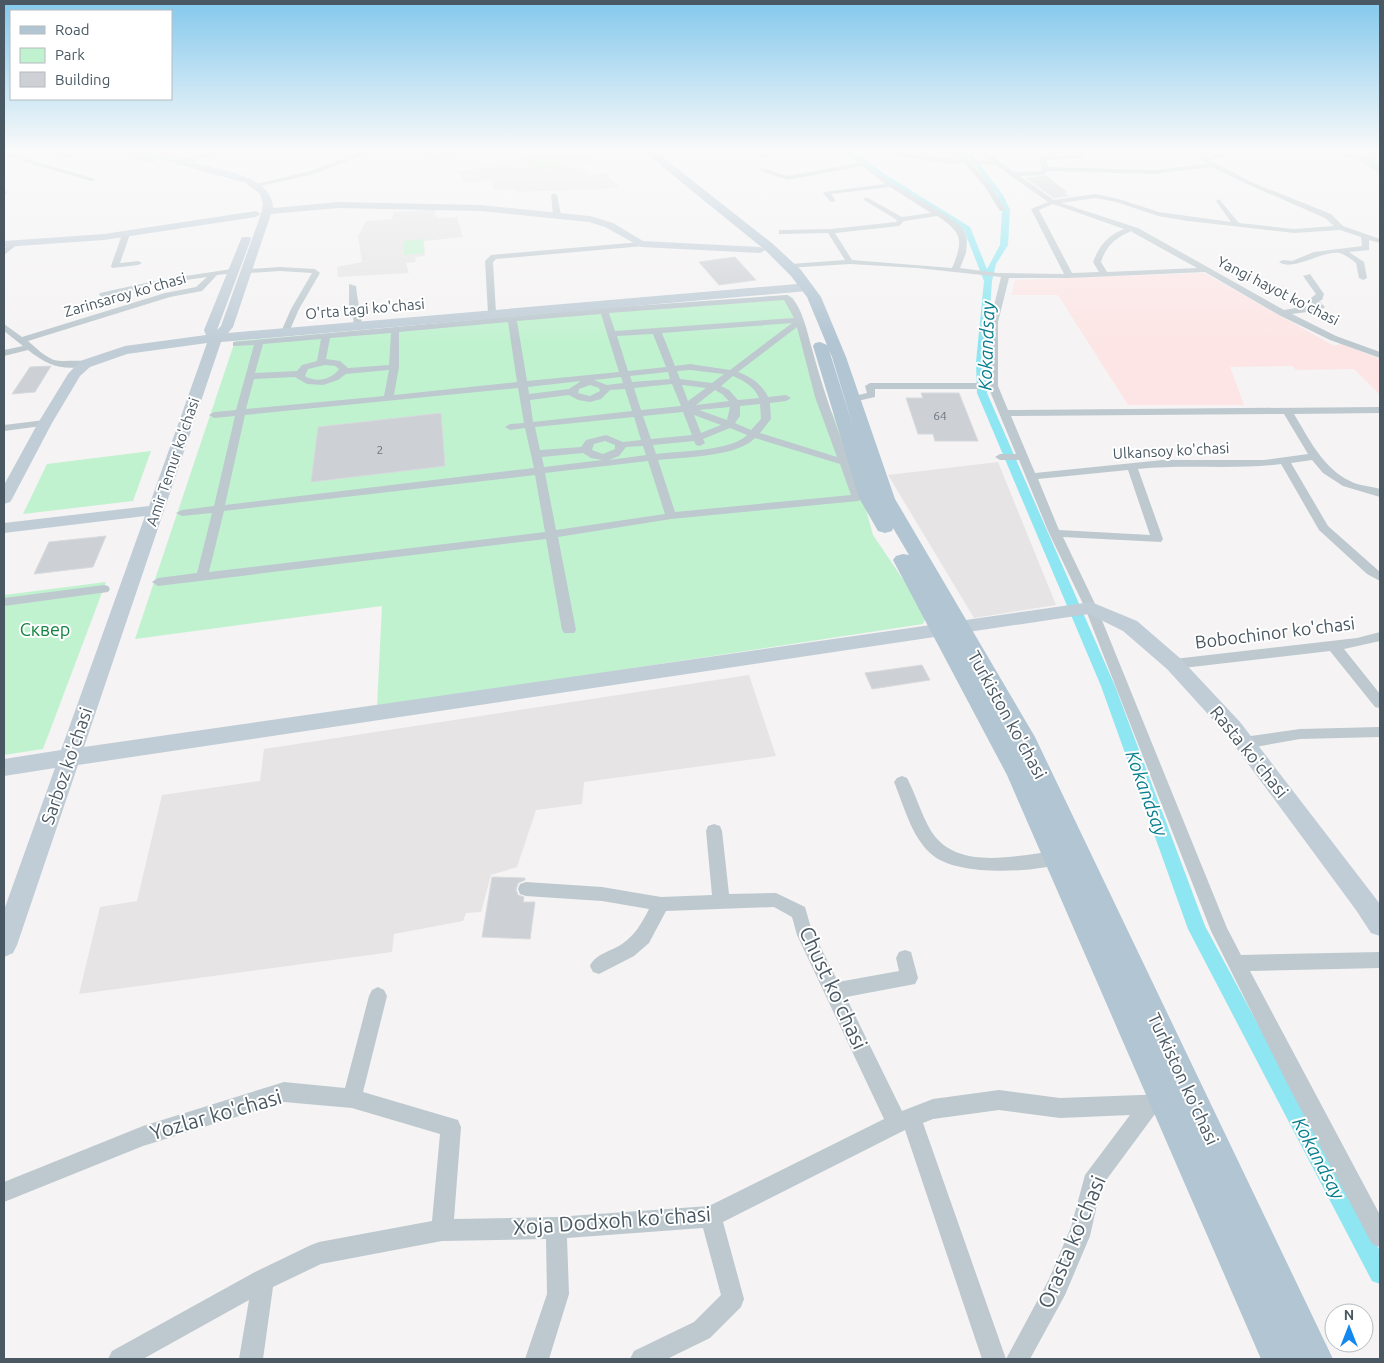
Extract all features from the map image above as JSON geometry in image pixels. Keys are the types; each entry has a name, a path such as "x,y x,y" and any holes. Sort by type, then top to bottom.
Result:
{"main road":[{"path":"4,244 126,234 252,215"},
{"path":"261,215 232,271 210,330 215,339 227,328 248,271 262,215"},
{"path":"553,215 590,219 609,225 641,244 760,250"},
{"name":"Turkiston ko'chasi","path":"717,215 760,250 818,304 830,333 886,499 1019,775 1057,858 1159,1105 1280,1359"},
{"name":"Turkiston ko'chasi","path":"728,215 790,266 801,287 868,498 894,544 1023,737 1314,1359"},
{"name":"O'rta tagi ko'chasi","path":"85,364 125,350 182,341 801,287"},
{"name":"Amir Temur ko'chasi","path":"130,586 215,339"},
{"path":"4,499 45,423 75,374 85,364"},
{"path":"4,528 157,510"},
{"name":"Sarboz ko'chasi","path":"4,945 130,586"},
{"path":"4,767 70,759 1091,608"},
{"name":"Rasta ko'chasi","path":"1091,608 1130,626 1174,664 1244,743 1373,903 1380,925"}],"street":[{"path":"893,215 901,219 933,215"},
{"path":"938,215 960,230 963,239 962,253 955,270"},
{"path":"1036,215 1069,276"},
{"name":"Yangi hayot ko'chasi","path":"1091,215 1131,228 1282,313 1333,338 1380,355"},
{"path":"1163,215 1294,231 1340,228 1380,241"},
{"path":"1230,215 1236,224"},
{"path":"1325,215 1340,228"},
{"path":"782,232 830,232 899,224 901,219"},
{"path":"1105,275 1097,262 1100,253 1106,243 1131,228"},
{"path":"830,232 850,262"},
{"path":"126,234 115,266 138,263"},
{"path":"1283,262 1293,263 1314,254 1366,248 1365,235"},
{"path":"4,253 16,243"},
{"path":"492,313 489,261 494,257 641,244"},
{"path":"1342,251 1360,262 1363,278"},
{"path":"790,266 850,262 1002,275 1069,276 1204,270"},
{"path":"248,271 297,269 315,271 316,273 284,332"},
{"path":"103,294 160,282 232,271"},
{"name":"Zarinsaroy ko'chasi","path":"21,340 168,295 199,289 215,273"},
{"path":"1002,275 994,322 993,386 1024,457 1030,477 1091,608 1220,931 1380,1236"},
{"path":"1282,313 1321,307 1313,300 1319,298 1320,294 1307,276"},
{"path":"352,286 353,305 356,308 358,325"},
{"path":"158,582 550,534 671,516 858,498 843,462 812,368 800,320 790,299 782,296 236,344"},
{"path":"604,311 671,516"},
{"path":"512,319 524,398 569,630"},
{"path":"612,334 800,320"},
{"path":"685,408 729,372 800,320"},
{"path":"4,327 48,361 64,365 85,364"},
{"path":"389,398 394,367 394,330"},
{"path":"656,330 674,382 704,452"},
{"path":"321,362 326,336"},
{"path":"202,577 220,509 249,376 259,342"},
{"path":"4,353 30,347"},
{"path":"300,374 305,367 321,362 338,363 344,368 343,372"},
{"path":"318,394 343,372 394,367"},
{"path":"182,514 726,450 747,441 766,418 764,400 759,390 746,380 729,372 690,367 389,398 318,394 241,412 214,414"},
{"path":"249,376 300,374"},
{"path":"300,374 303,380 318,394"},
{"path":"524,398 573,391 577,386 586,383 596,383 604,388 674,382 698,383 726,392 736,403 737,411 734,419 720,431 697,436 620,445 598,429 591,398"},
{"path":"853,399 872,395 870,386 993,386"},
{"path":"573,391 573,394 580,398 591,398 603,394 604,388"},
{"path":"510,427 529,425 598,429 638,413 786,398"},
{"path":"685,408 754,434 843,462"},
{"path":"1287,410 1314,457 1338,479 1349,485 1380,494"},
{"path":"1004,413 1380,410"},
{"path":"4,428 45,423"},
{"path":"586,450 598,429"},
{"path":"535,454 586,450 594,456 606,457 619,451 620,445"},
{"path":"1000,457 1024,457"},
{"name":"Ulkansoy ko'chasi","path":"1030,477 1132,466 1208,462 1264,463 1314,457"},
{"path":"1284,460 1323,528 1380,577"},
{"path":"1055,533 1157,540 1132,466"},
{"path":"4,602 104,589"},
{"name":"Bobochinor ko'chasi","path":"1174,664 1333,645 1380,637"},
{"path":"1333,645 1380,703"},
{"path":"1244,743 1300,734 1380,732"},
{"path":"902,782 920,825 937,850 957,861 980,864 1057,858"},
{"path":"714,831 721,902"},
{"name":"Chust ko'chasi","path":"526,889 602,894 661,904 776,900 799,912 803,929 833,991 904,1121 994,1359"},
{"path":"599,966 628,950 643,937 661,904"},
{"path":"833,991 909,978 905,958"},
{"path":"1236,963 1380,960"},
{"path":"352,1098 378,996"},
{"name":"Yozlar ko'chasi","path":"4,1192 143,1136 284,1092 352,1098 451,1127 442,1230"},
{"name":"Xoja Dodxoh ko'chasi","path":"120,1359 263,1280 319,1254 442,1230 556,1228 711,1218 904,1121 933,1109 999,1100 1060,1108 1159,1105"},
{"name":"Orasta ko'chasi","path":"1017,1359 1057,1287 1082,1228 1092,1182 1159,1105"},
{"path":"642,1359 702,1330 733,1299 711,1218"},
{"path":"537,1359 558,1294 556,1228"},
{"path":"251,1359 263,1280"}],"shaded area":[{"path":"393,215 434,215 438,218 457,217 463,237 424,241 425,256 415,257 416,262 406,263 409,273 338,277 337,267 362,262 358,236 366,221 392,219"},
{"path":"1204,273 1334,346 1342,344 1380,359 1380,395 1354,369 1296,370 1292,366 1230,367 1244,405 1128,405 1058,295 1012,295 1015,280"},
{"path":"998,462 1056,605 974,618 888,475"},
{"path":"749,675 776,756 584,782 582,804 536,810 517,867 491,875 481,912 466,913 463,921 394,934 392,952 79,994 100,907 137,901 162,795 260,781 264,749"}],"green space":[{"path":"423,239 424,253 404,255 404,241"},
{"path":"788,295 793,298 799,311 823,398 835,418 864,502 873,535 921,606 926,617 923,624 377,707 382,606 135,639 235,341"},
{"path":"151,451 133,501 23,514 47,464"},
{"name":"Сквер","path":"106,582 43,749 4,755 4,595"}],"building":[{"path":"735,257 756,280 719,285 699,262"},
{"path":"51,366 35,392 12,394 30,367"},
{"path":"921,393 959,393 978,441 935,441 933,434 918,434 906,398 923,398"},
{"path":"441,413 445,466 311,482 318,427"},
{"path":"106,536 93,567 34,574 49,542"},
{"path":"922,665 930,680 872,689 865,673"},
{"path":"492,877 525,878 525,880 518,883 516,890 518,895 524,897 523,902 535,902 530,939 482,937"}],"waterway":[{"path":"944,215 967,229 988,281"},
{"path":"988,281 992,264 1004,245 1006,215"},
{"name":"Kokandsay","path":"988,281 981,362 982,393 1108,686 1197,929 1380,1273"}]}
